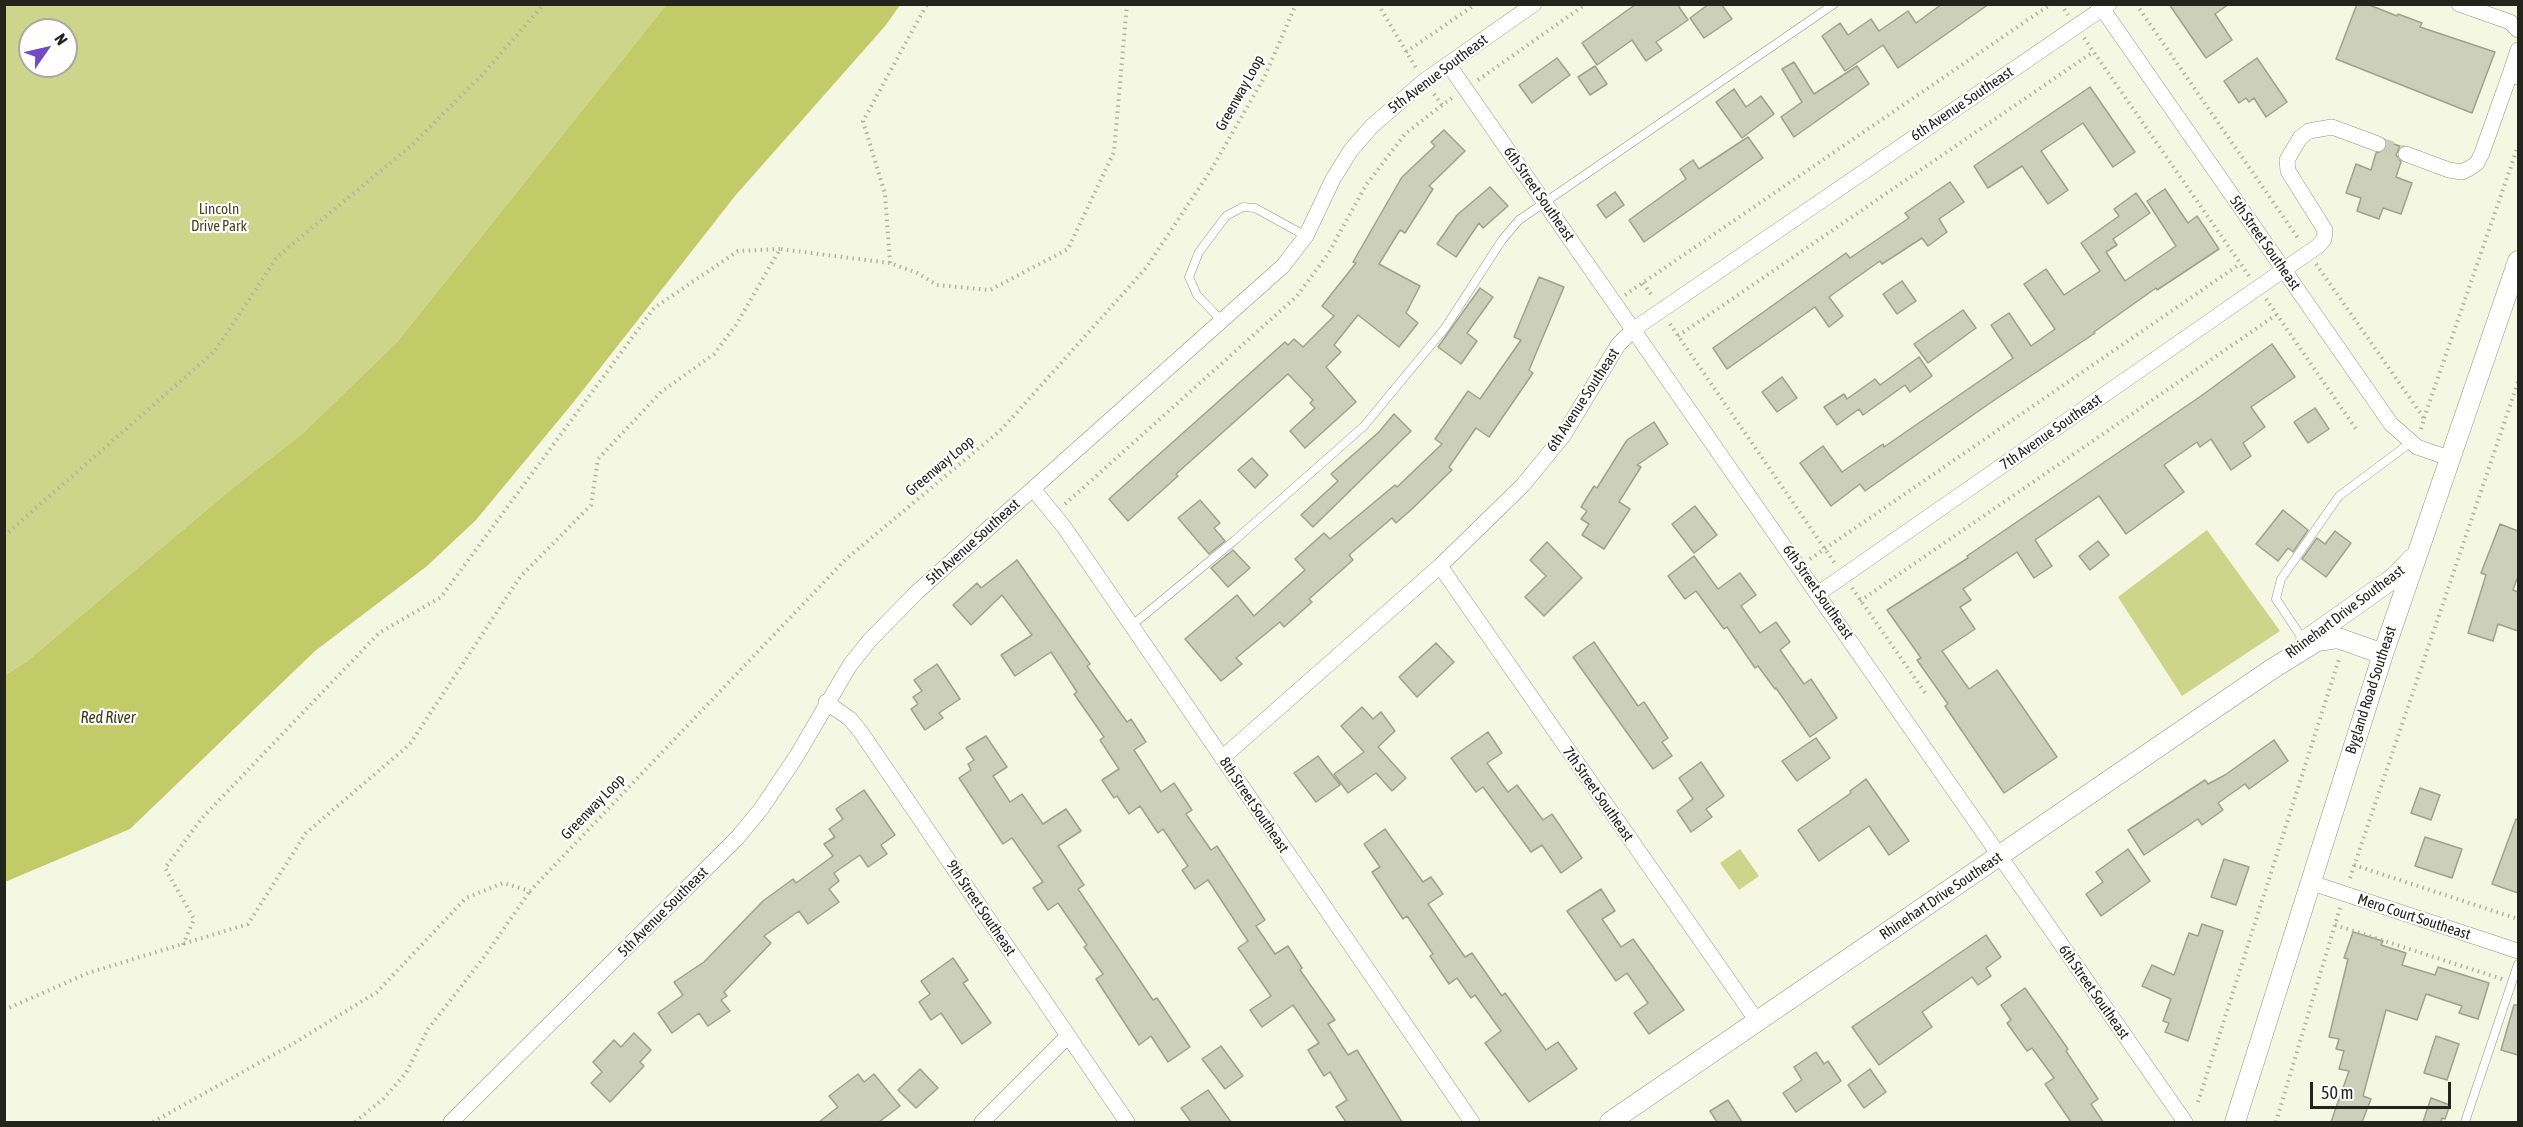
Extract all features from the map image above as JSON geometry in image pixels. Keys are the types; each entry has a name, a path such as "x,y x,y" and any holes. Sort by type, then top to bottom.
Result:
{"street":[{"name":"5th Avenue Southeast","path":"451,1122 738,837 761,809 796,757 826,702 870,640 917,592 1223,322 1283,266 1306,236 1333,179 1350,150 1393,106 1424,81 1534,4"},
{"path":"2459,4 2510,22 2518,30"},
{"name":"6th Avenue Southeast","path":"1222,758 1485,525 1563,436 1613,353 1634,329 2076,27 2103,6"},
{"name":"5th Street Southeast","path":"2103,6 2391,424 2414,445 2449,458"},
{"path":"2406,154 2449,170 2462,172 2477,163 2515,75 2518,50"},
{"name":"6th Street Southeast","path":"1448,64 1819,593 2185,1122"},
{"path":"2309,254 2324,239 2325,230 2288,171 2287,160 2292,148 2309,131 2332,127 2378,144"},
{"name":"7th Avenue Southeast","path":"1819,593 2309,254"},
{"name":"Bygland Road Southeast","path":"2235,1122 2309,882 2383,654 2518,261"},
{"name":"8th Street Southeast","path":"1033,489 1054,513 1472,1122"},
{"name":"Rhinehart Drive Southeast","path":"1610,1122 2272,669 2395,577 2417,554"},
{"name":"7th Street Southeast","path":"1440,566 1757,1022"},
{"name":"Rhinehart Drive Southeast","path":"2306,644 2330,638 2383,654"},
{"name":"9th Street Southeast","path":"826,702 850,719 860,731 1127,1122"},
{"name":"Mero Court Southeast","path":"2309,882 2518,951"},
{"path":"982,1122 1068,1036"}],"lane":[{"path":"1131,626 1235,540 1364,426 1445,328 1502,240 1520,220 1834,4"},
{"path":"1223,322 1197,295 1189,277 1199,252 1226,216 1243,207 1255,208 1306,236"},
{"path":"2306,644 2276,599 2281,579 2339,496 2414,445"},
{"path":"2465,1122 2518,964"}],"path":[{"path":"4,536 215,351 277,257 413,144 481,76 544,4"},
{"path":"890,262 885,194 863,121 927,4"},
{"path":"183,946 194,919 165,868 202,818 379,633 441,597 654,308 738,251 780,249 890,262 917,273 937,285 990,290 1068,249 1114,152 1127,4"},
{"name":"Greenway Loop","path":"355,1122 382,1099 406,1073 428,1029 484,957 530,891 846,560 1002,429 1146,268 1211,170 1265,76 1296,4"},
{"path":"1378,4 1424,81 1442,105"},
{"path":"1406,52 1476,4"},
{"path":"1054,513 1297,296 1328,254 1366,185 1405,134 1442,105 1586,4"},
{"path":"1615,302 2051,4"},
{"path":"2061,4 2356,429"},
{"path":"2136,4 2424,419"},
{"path":"1678,336 2093,52"},
{"path":"2414,445 2518,146"},
{"path":"4,1010 88,973 183,946 248,924 306,833 410,744 520,577 591,505 598,459 662,392 714,354 736,325 780,249"},
{"path":"1800,567 2240,264"},
{"path":"1643,283 1926,694"},
{"path":"1860,601 2276,315"},
{"path":"2276,1122 2344,894 2518,382"},
{"path":"2198,1102 2259,902 2346,641"},
{"path":"2354,864 2518,919"},
{"path":"153,1122 291,1045 377,992 466,898 502,883 530,891"},
{"path":"2334,925 2512,983"}],"green space":[{"name":"Lincoln Drive Park","path":"5,5 666,5 397,342 304,432 229,491 26,662 5,675"},
{"path":"2207,530 2280,631 2182,696 2118,597"},
{"path":"1740,849 1759,876 1739,890 1720,863"}],"water":[{"name":"Red River","path":"666,5 900,5 886,25 735,196 572,404 476,520 427,566 315,651 130,829 5,882 5,675 26,662 229,491 304,432 397,342"}],"building":[{"path":"1636,4 1677,4 1688,20 1656,42 1662,50 1646,61 1632,40 1597,65 1582,43"},
{"path":"1709,4 1721,4 1732,19 1704,38 1690,18"},
{"path":"1942,4 1989,4 1898,68 1883,45 1845,71 1822,36 1840,23 1848,35 1871,19 1879,31 1908,11 1916,23"},
{"path":"2169,4 2229,4 2215,14 2232,40 2206,58"},
{"path":"2357,4 2367,4 2397,16 2398,14 2422,23 2420,27 2495,52 2472,113 2336,59"},
{"path":"1557,58 1570,75 1532,103 1519,85"},
{"path":"2257,58 2287,102 2266,117 2254,98 2249,102 2246,98 2239,103 2224,81"},
{"path":"1794,62 1814,94 1857,66 1869,84 1794,137 1781,117 1802,102 1782,69"},
{"path":"1595,66 1607,84 1590,95 1578,77"},
{"path":"2090,87 2135,152 2113,167 2083,123 2041,151 2068,190 2048,204 2022,166 1988,188 1974,166"},
{"path":"1734,89 1746,107 1761,96 1774,114 1742,138 1716,102"},
{"path":"1444,130 1465,151 1429,186 1433,189 1405,233 1400,230 1379,264 1420,286 1406,313 1418,323 1399,347 1358,315 1334,345 1341,352 1326,367 1356,402 1305,448 1290,431 1315,408 1310,403 1313,400 1288,374 1176,474 1178,476 1128,521 1109,499 1285,342 1288,345 1294,339 1303,347 1334,316 1322,306 1356,263 1353,262 1402,177 1435,146 1431,142"},
{"path":"1748,137 1763,158 1644,242 1629,220 1686,179 1680,169 1693,160 1699,169"},
{"path":"2387,142 2400,146 2396,155 2401,162 2396,177 2412,183 2401,214 2383,208 2379,219 2357,211 2361,198 2346,193 2356,164 2371,170 2376,153 2385,151"},
{"path":"1950,182 1964,202 1939,219 1947,232 1928,246 1922,238 1882,264 1880,261 1829,297 1843,316 1829,327 1815,307 1727,369 1713,348 1846,253 1850,258 1909,218 1905,213"},
{"path":"1490,187 1508,206 1483,228 1479,223 1456,257 1437,244 1457,215"},
{"path":"2165,189 2188,223 2197,216 2219,249 2157,290 2156,288 2095,333 1865,491 1860,484 1831,506 1800,463 1823,446 1842,472 1883,444 1884,447 2013,358 1991,325 2009,313 2031,346 2055,329 2024,284 2046,269 2064,295 2100,271 2081,243 2119,216 2114,209 2136,193 2150,213 2113,239 2117,245 2106,252 2125,281 2176,246 2147,201"},
{"path":"1615,192 1624,205 1606,218 1597,205"},
{"path":"1539,277 1564,287 1529,370 1533,373 1489,437 1476,428 1449,467 1452,470 1396,523 1392,518 1349,555 1353,560 1309,599 1312,602 1284,627 1280,622 1236,658 1242,664 1221,681 1185,639 1237,595 1254,616 1305,570 1295,559 1324,533 1330,539 1395,485 1397,487 1442,444 1435,439 1468,391 1480,399 1521,340 1514,337"},
{"path":"1902,281 1916,301 1897,314 1883,294"},
{"path":"1480,288 1493,297 1467,333 1477,341 1461,364 1438,347"},
{"path":"1963,310 1976,328 1928,363 1914,344"},
{"path":"2272,344 2295,377 2251,407 2265,427 2243,443 2251,456 2231,470 2211,439 2200,447 2197,442 2164,465 2184,492 2126,534 2099,496 2035,540 2052,566 2034,578 2017,552 1963,589 1971,600 1960,607 1975,629 1942,651 1969,689 1997,670 2057,757 2004,793 1945,706 1948,704 1917,660 1921,658 1887,610 1968,558 1967,556 2201,396"},
{"path":"1919,357 1932,376 1910,392 1905,385 1863,415 1859,409 1837,425 1824,407 1844,394 1847,399 1875,379 1880,385"},
{"path":"1782,377 1797,398 1777,412 1762,392"},
{"path":"2315,408 2329,429 2308,443 2294,422"},
{"path":"1394,414 1411,431 1313,527 1301,515 1338,481 1331,474 1379,432"},
{"path":"1654,422 1668,444 1637,465 1641,467 1619,502 1630,509 1604,549 1582,535 1589,524 1581,519 1587,511 1581,507 1594,486 1597,488 1627,440"},
{"path":"1252,458 1268,475 1255,488 1238,470"},
{"path":"1200,500 1220,523 1214,528 1225,541 1209,554 1178,518"},
{"path":"1695,506 1717,535 1694,553 1672,524"},
{"path":"2283,510 2308,530 2293,552 2288,548 2278,561 2256,544"},
{"path":"2500,524 2518,531 2518,576 2513,590 2518,592 2518,631 2498,624 2493,641 2468,633 2486,575 2481,573"},
{"path":"2335,531 2351,543 2326,577 2302,559 2317,538 2325,544"},
{"path":"2098,541 2109,555 2090,570 2079,556"},
{"path":"1547,542 1582,578 1544,616 1525,597 1546,576 1530,560"},
{"path":"1233,550 1250,568 1228,587 1211,568"},
{"path":"1694,556 1718,589 1740,573 1756,595 1741,606 1760,633 1776,622 1790,642 1780,650 1804,684 1811,679 1837,718 1810,737 1776,688 1758,666 1755,668 1727,627 1724,629 1696,591 1685,599 1668,576"},
{"path":"1017,560 1090,664 1087,666 1127,722 1131,719 1146,742 1134,750 1161,792 1174,783 1192,810 1186,814 1211,850 1217,846 1265,920 1256,926 1275,954 1288,946 1302,968 1300,970 1335,1020 1328,1024 1348,1055 1357,1050 1402,1122 1346,1122 1336,1107 1347,1100 1330,1072 1324,1076 1308,1050 1319,1043 1293,1005 1262,1027 1250,1010 1271,996 1238,948 1248,941 1208,880 1195,889 1182,870 1188,866 1163,829 1158,833 1140,806 1129,814 1117,796 1114,798 1102,780 1119,769 1100,740 1104,737 1074,694 1077,692 1051,652 1015,676 1001,655 1032,635 1002,595 971,625 953,605 977,583 981,588"},
{"path":"1594,642 1638,706 1644,702 1668,738 1662,742 1672,756 1653,769 1573,657"},
{"path":"1436,643 1454,662 1417,697 1399,677"},
{"path":"937,664 960,699 939,713 943,718 925,730 911,709 918,704 913,697 922,691 914,680"},
{"path":"1362,707 1373,719 1381,712 1395,731 1378,747 1406,778 1392,791 1376,773 1348,793 1334,774 1364,752 1341,726"},
{"path":"1488,732 1502,753 1487,763 1508,792 1517,785 1543,820 1552,814 1582,858 1561,873 1542,845 1531,852 1483,787 1476,792 1451,758"},
{"path":"986,736 1007,767 993,776 1010,802 1022,794 1043,824 1066,809 1081,831 1058,846 1084,885 1078,889 1153,1000 1157,998 1190,1047 1168,1062 1151,1036 1139,1045 1096,979 1103,974 1084,947 1087,945 1058,903 1048,910 1033,888 1043,882 1012,838 1003,844 959,778 971,770 968,764 974,760 966,748"},
{"path":"1816,738 1830,758 1797,781 1782,761"},
{"path":"2274,740 2288,761 2249,789 2245,784 2218,803 2223,810 2202,825 2198,819 2144,855 2128,830 2205,780 2208,784 2225,775"},
{"path":"1318,756 1340,785 1316,802 1294,773"},
{"path":"1701,762 1724,796 1706,809 1712,817 1691,832 1677,811 1693,799 1679,778"},
{"path":"1866,779 1909,841 1889,855 1869,826 1819,861 1798,830 1851,793 1850,791"},
{"path":"2420,788 2440,795 2431,820 2411,813"},
{"path":"864,790 895,835 881,845 887,854 868,867 860,855 834,873 839,881 829,889 839,902 808,924 799,911 764,936 771,943 724,992 727,996 721,1000 730,1011 708,1026 699,1013 672,1033 658,1013 683,995 674,982 704,962 763,901 793,879 796,883 833,856 824,844 835,837 829,829 843,819 836,809"},
{"path":"2516,819 2518,820 2518,893 2492,884"},
{"path":"1385,829 1423,882 1431,877 1443,894 1428,904 1465,957 1472,953 1502,996 1505,993 1546,1050 1558,1042 1577,1069 1529,1102 1485,1043 1501,1031 1475,995 1471,998 1457,978 1449,984 1430,956 1433,954 1407,916 1403,919 1372,872 1380,867 1364,844"},
{"path":"2425,837 2462,849 2452,878 2415,866"},
{"path":"2128,849 2150,881 2101,916 2086,894 2103,882 2096,872"},
{"path":"2224,859 2249,867 2236,905 2211,897"},
{"path":"1601,889 1615,911 1602,919 1621,947 1633,939 1684,1010 1649,1034 1634,1013 1648,1003 1627,973 1616,981 1567,911"},
{"path":"2202,924 2223,931 2188,1041 2165,1032 2169,1023 2163,1021 2171,999 2142,986 2152,965 2174,975 2189,933 2198,936"},
{"path":"2353,932 2383,941 2381,945 2406,953 2402,965 2435,975 2438,967 2489,983 2478,1019 2459,1013 2462,1006 2426,994 2417,1020 2386,1010 2363,1096 2371,1099 2362,1122 2331,1122 2349,1071 2339,1069 2344,1051 2336,1049 2339,1039 2329,1037 2348,959 2344,958"},
{"path":"1986,935 2001,957 1986,968 1991,976 1978,985 1972,977 1922,1012 1932,1027 1879,1065 1852,1027"},
{"path":"953,958 968,980 963,983 991,1023 962,1044 941,1013 931,1020 919,1002 930,994 921,981"},
{"path":"2025,988 2068,1049 2066,1051 2098,1099 2091,1104 2103,1122 2071,1122 2045,1084 2054,1078 2032,1048 2027,1051 2007,1023 2011,1020 2001,1005"},
{"path":"2514,1005 2518,1005 2518,1055 2501,1050"},
{"path":"634,1033 651,1050 640,1062 644,1066 610,1102 591,1083 602,1072 593,1062 614,1040 621,1047"},
{"path":"2436,1036 2459,1044 2447,1080 2424,1073"},
{"path":"1221,1046 1243,1076 1225,1089 1202,1059"},
{"path":"1816,1052 1824,1064 1828,1061 1841,1081 1796,1112 1783,1093 1802,1080 1794,1067"},
{"path":"920,1069 938,1088 916,1108 898,1090"},
{"path":"1870,1069 1886,1092 1864,1108 1848,1085"},
{"path":"858,1074 864,1082 874,1074 900,1106 879,1122 819,1122 838,1107 829,1096"},
{"path":"1208,1090 1231,1122 1191,1122 1181,1108"},
{"path":"2431,1098 2450,1105 2445,1119 2442,1118 2441,1122 2423,1122"},
{"path":"1728,1100 1742,1122 1717,1122 1710,1111"}],"tunnel":[{"path":"2378,144 2406,154"}]}
